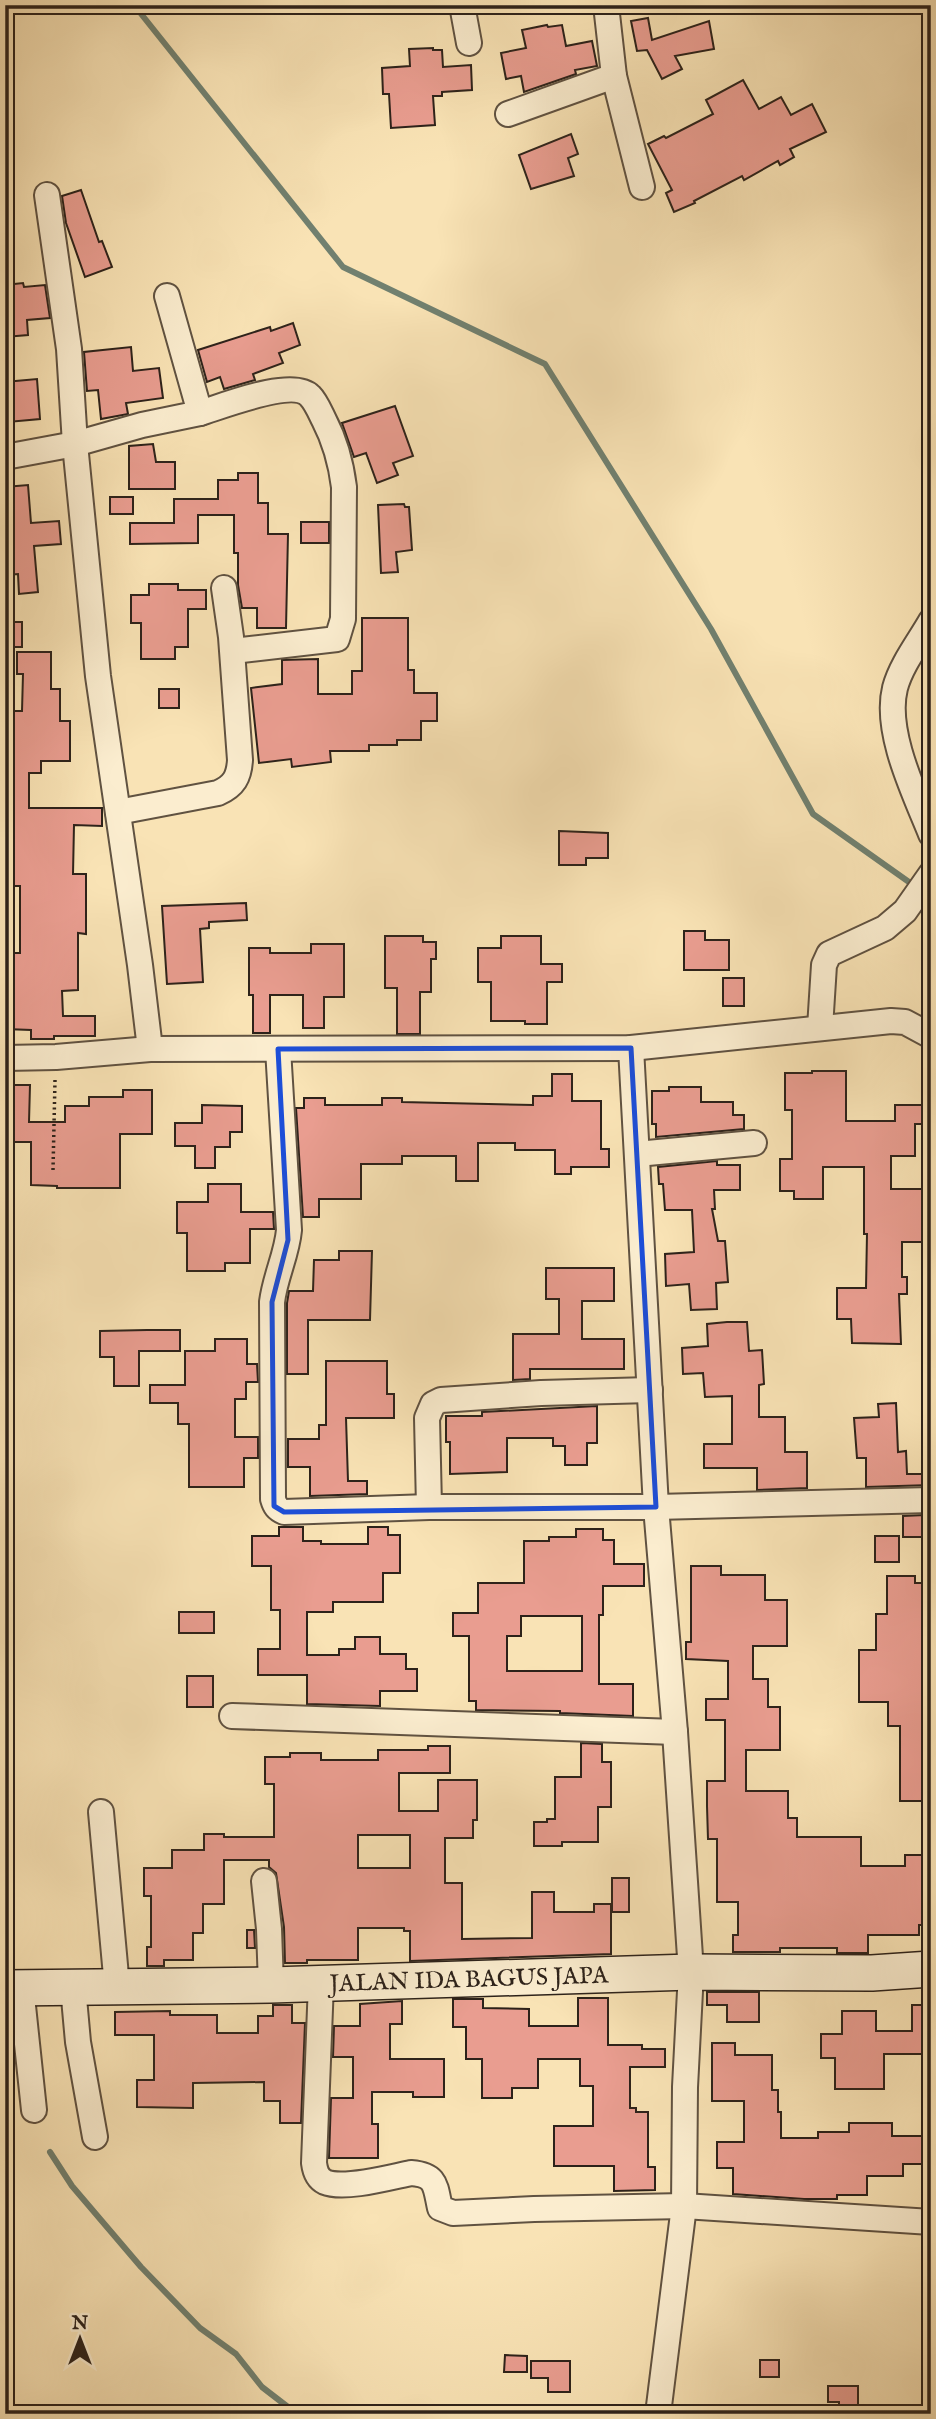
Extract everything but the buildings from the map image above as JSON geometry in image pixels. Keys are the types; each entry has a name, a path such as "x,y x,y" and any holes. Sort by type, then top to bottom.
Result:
{"street":[{"path":"462,5 469,43"},
{"path":"606,5 614,76 642,187"},
{"path":"508,114 614,76"},
{"path":"47,195 68,339 89,594 150,1049"},
{"path":"167,296 200,413"},
{"path":"5,457 75,444 142,425 200,413 274,391 302,391 310,395 332,436 342,469 343,593 340,635 332,641 233,651"},
{"path":"118,812 218,793 228,789 235,781 240,760 233,651 223,588"},
{"path":"931,621 895,688 893,706 902,761 931,834"},
{"path":"820,1028 824,965 829,954 885,928 905,911 931,874"},
{"path":"5,1058 56,1057 150,1049 631,1048 891,1021 905,1022 931,1036"},
{"path":"631,1048 656,1507 691,1972 685,2087 684,2206 658,2414"},
{"path":"278,1049 289,1230 274,1283 272,1302 274,1506 284,1512 429,1507 656,1507 931,1500"},
{"path":"636,1154 754,1143"},
{"path":"429,1507 427,1418 433,1404 441,1400 541,1393 650,1390"},
{"path":"232,1716 675,1732"},
{"path":"101,1812 117,1987"},
{"path":"264,1881 271,1985"},
{"name":"JALAN IDA BAGUS JAPA","path":"13,1988 271,1985 691,1972 860,1973 931,1969"},
{"path":"321,1983 314,2163 316,2173 325,2181 345,2184 421,2174 430,2177 434,2183 440,2208 453,2213 534,2208 684,2206 931,2222"},
{"path":"73,1987 78,2042 95,2137"},
{"path":"13,1988 34,2110"}],"path":[{"path":"53,1170 56,1057"}],"highlighted area":[{"path":"631,1048 656,1507 284,1512 274,1506 272,1302 288,1240 278,1049"}],"waterway":[{"path":"134,5 343,267 545,364 711,629 813,814 916,887"},
{"path":"50,2152 72,2186 141,2267 200,2328 236,2354 262,2387 297,2414"}]}
